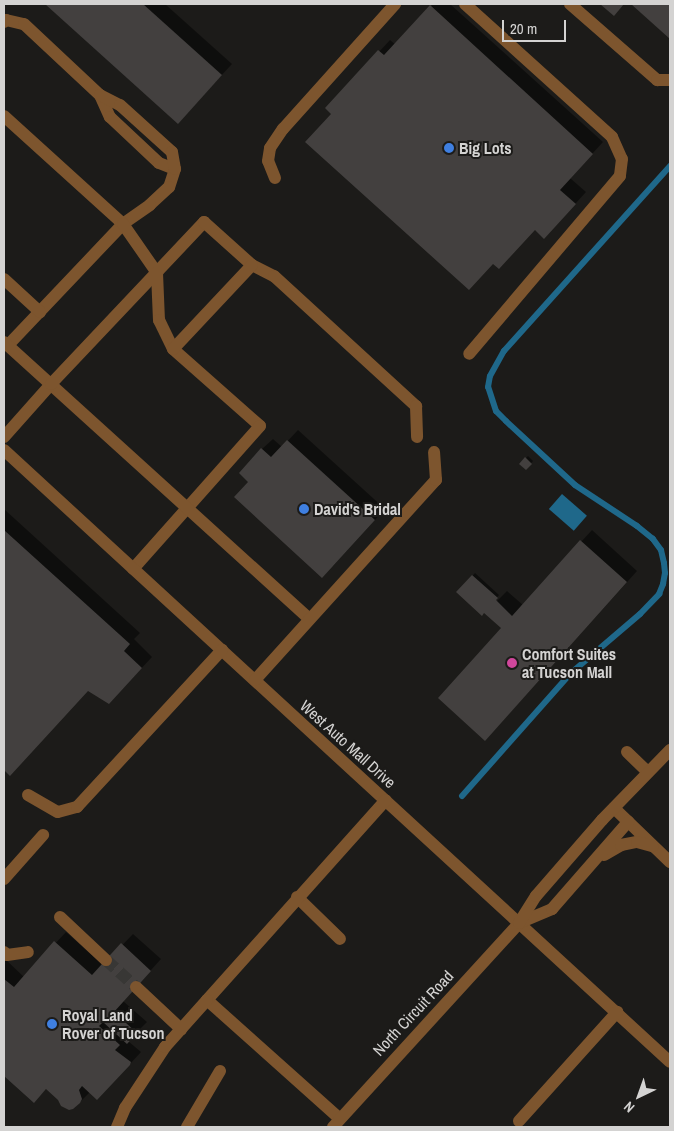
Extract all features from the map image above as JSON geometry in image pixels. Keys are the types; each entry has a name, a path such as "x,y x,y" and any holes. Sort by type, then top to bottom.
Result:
{"street":[{"path":"275,178 268,161 270,148 274,141 300,108 394,4"},
{"path":"465,4 612,137 622,158 620,176 469,354"},
{"path":"570,4 657,80 670,80"},
{"path":"4,22 6,20 24,24 100,95 110,117 159,163 175,169 169,187 150,205 123,224 40,312 6,344 310,620"},
{"path":"4,116 123,224 157,274 160,320 173,349 260,426 133,569"},
{"path":"4,437 50,384 157,274 204,222 252,265 274,276 416,406 417,437"},
{"path":"173,349 252,265"},
{"path":"4,279 40,312"},
{"path":"255,680 436,480 434,452"},
{"path":"4,468 8,454"},
{"name":"West Auto Mall Drive","path":"8,454 670,1062"},
{"path":"28,795 58,812 76,807 222,650"},
{"path":"519,923 536,896 614,808 670,750"},
{"path":"627,752 648,772"},
{"path":"116,1127 125,1108 165,1047 297,897 386,800"},
{"path":"614,808 670,862"},
{"path":"519,923 552,908 628,822"},
{"path":"4,879 43,835"},
{"path":"591,864 610,849 621,845 637,842 652,846"},
{"path":"297,897 340,939"},
{"path":"60,917 106,960"},
{"name":"North Circuit Road","path":"336,1123 519,923"},
{"path":"4,952 7,955 28,952"},
{"path":"136,987 181,1029"},
{"path":"207,1000 336,1123"},
{"path":"519,1121 617,1012"},
{"path":"186,1127 220,1071"}],"water":[{"path":"562,494 587,516 574,531 549,509"}],"building":[{"path":"45,4 143,4 222,75 178,124"},
{"path":"600,4 624,4 614,16"},
{"path":"631,4 670,4 670,39"},
{"name":"Big Lots","path":"430,5 593,154 560,190 576,204 544,239 535,230 499,269 493,264 469,290 305,142 331,114 325,108 378,50 384,55"},
{"name":"David's Bridal","path":"287,440 375,520 322,578 234,497 248,482 239,473 261,448 271,457"},
{"path":"525,457 532,464 526,470 519,464"},
{"path":"4,530 130,644 124,651 142,668 109,704 88,691 10,776 4,770"},
{"name":"Comfort Suites at Tucson Mall","path":"580,540 627,582 485,741 438,698 501,628 484,613 482,616 456,592 472,575 498,598 496,600 512,616"},
{"name":"Royal Land Rover of Tucson","path":"54,941 92,975 121,943 151,971 114,1012 137,1033 127,1044 103,1022 99,1026 120,1045 115,1050 131,1062 130,1065 97,1100 82,1086 79,1090 82,1099 80,1103 69,1110 61,1106 58,1100 46,1089 34,1103 4,1076 4,979 14,987"}],"waterway":[{"path":"462,796 571,673 640,614 659,594 663,584 664,563 661,550 653,539 637,526 575,485 496,411 488,387 490,376 504,351 670,166"}],"tunnel":[{"path":"106,960 136,987"}],"place":[{"name":"Big Lots","path":"449,148"},
{"name":"David's Bridal","path":"304,509"},
{"name":"Comfort Suites at Tucson Mall","path":"512,663"},
{"name":"Royal Land Rover of Tucson","path":"52,1024"}]}
